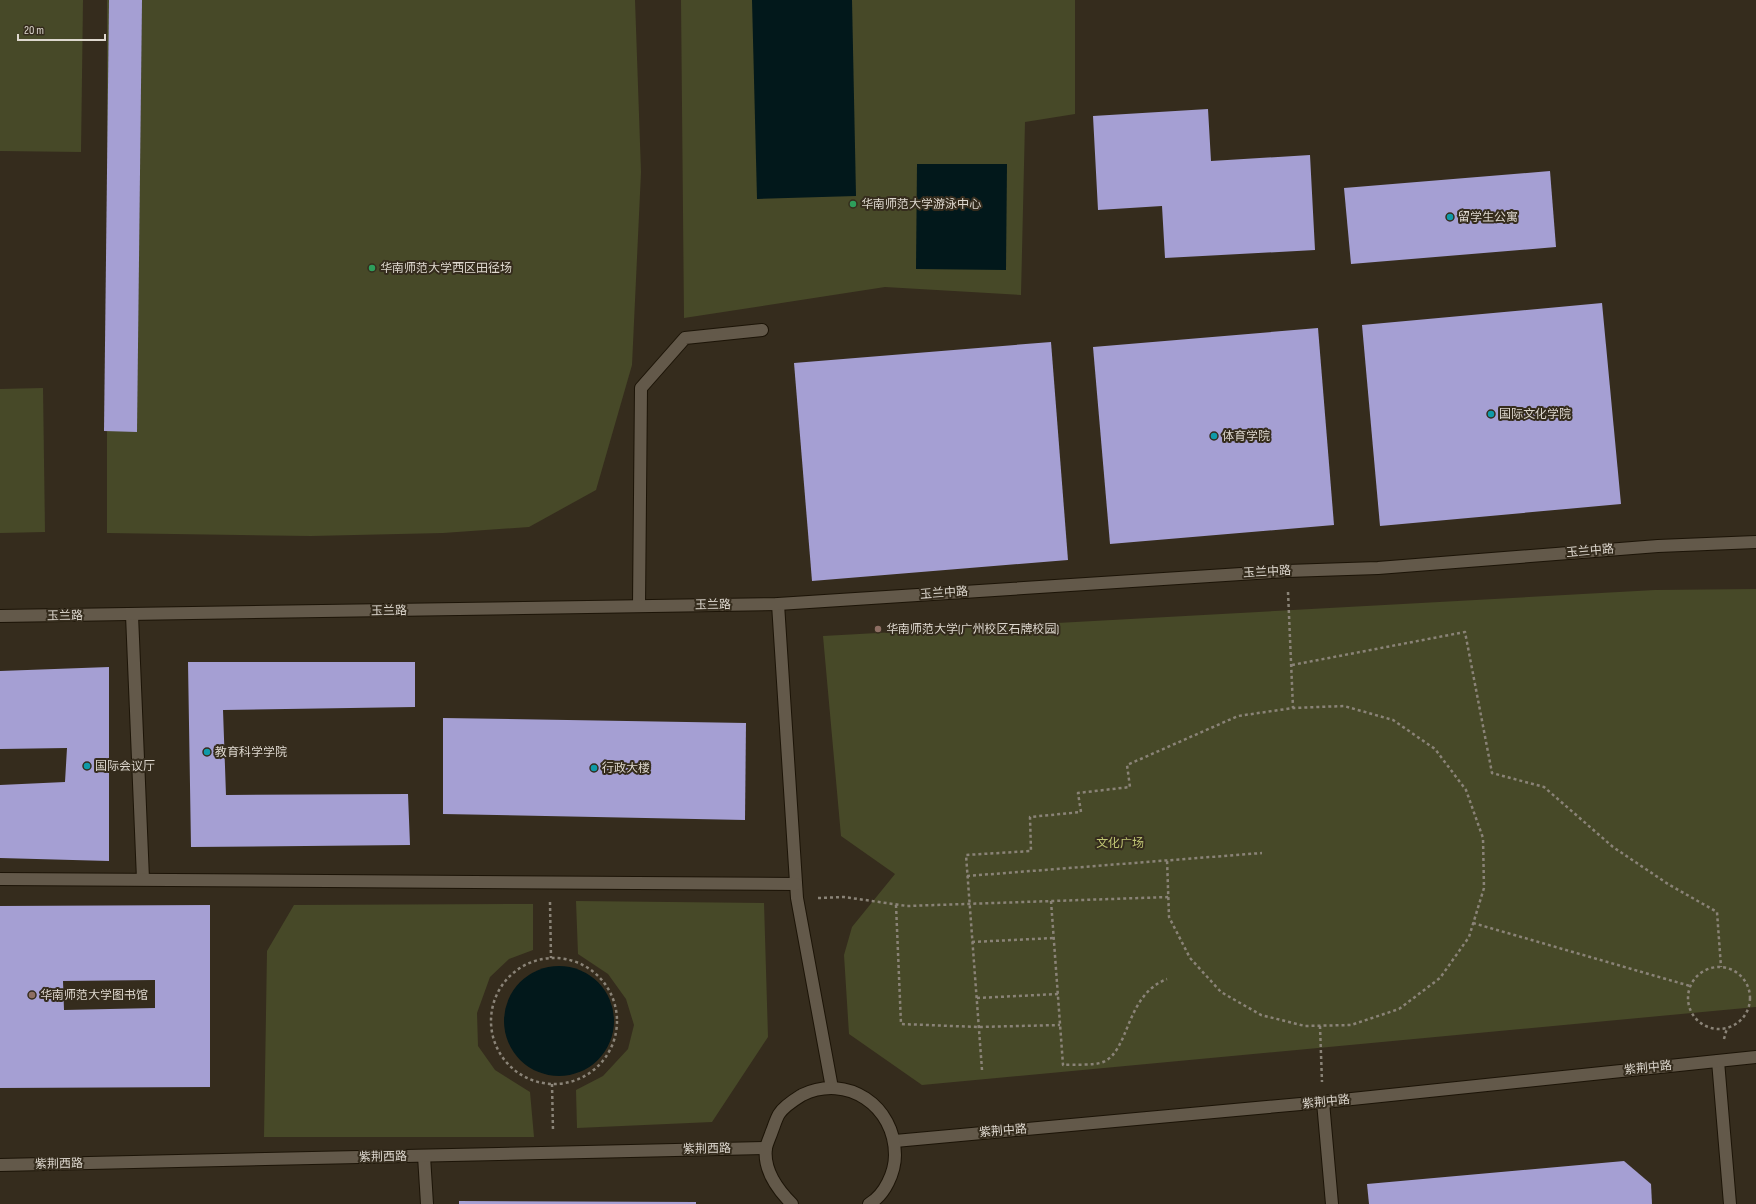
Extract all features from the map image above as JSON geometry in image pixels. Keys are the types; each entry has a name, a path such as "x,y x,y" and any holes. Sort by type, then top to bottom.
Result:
{"street":[{"path":"639,606 641,388 685,338 762,330"},
{"name":"玉兰中路","path":"778,604 1287,571 1378,568 1658,546 1756,542"},
{"path":"778,604 797,898 832,1088"},
{"name":"玉兰路","path":"0,616 778,604"},
{"path":"132,615 143,879"},
{"path":"0,878 796,884"},
{"name":"紫荆中路","path":"895,1141 1323,1102 1756,1057"},
{"path":"1718,1061 1730,1204"},
{"path":"792,1204 779,1190 769,1172 766,1148 779,1114 793,1100 811,1091 832,1088 853,1092 873,1103 887,1120 895,1141 895,1163 887,1185 869,1204"},
{"path":"1323,1102 1332,1204"},
{"name":"紫荆西路","path":"0,1165 766,1148"},
{"path":"424,1156 427,1204"}],"path":[{"path":"1287,571 1293,708"},
{"path":"1292,665 1465,632 1492,773 1544,787 1613,847 1668,884 1717,912 1721,967"},
{"path":"982,1070 966,855 1031,851 1030,817 1081,812 1078,793 1130,787 1127,765 1238,716 1293,708 1344,706 1393,720 1435,749 1466,790 1483,838 1484,888 1469,937 1440,978 1399,1009 1351,1025 1305,1026 1261,1015 1221,992 1190,958 1169,917 1167,859"},
{"path":"967,876 1167,859 1262,853"},
{"path":"550,882 551,958"},
{"path":"797,898 844,897 907,906 1168,897"},
{"path":"1051,901 1063,1065 1103,1062 1116,1054 1132,1016 1143,997 1158,982 1167,979"},
{"path":"896,904 901,1024 978,1027 1060,1025"},
{"path":"1473,923 1690,986"},
{"path":"972,942 1054,938"},
{"path":"551,958 572,960 590,968 605,983 614,1001 618,1020 614,1041 611,1047 605,1058 590,1073 572,1082 552,1084 533,1081 516,1072 502,1058 493,1040 491,1021 493,1002 502,985 515,971 533,961 551,958"},
{"path":"1711,968 1730,968 1739,973 1745,980 1751,998 1749,1008 1744,1017 1737,1024 1717,1030 1707,1027 1698,1022 1688,1005 1687,996 1690,986 1702,971 1711,968"},
{"path":"977,998 1058,994"},
{"path":"1320,1026 1323,1102"},
{"path":"552,1084 554,1152"}],"green space":[{"path":"0,0 83,0 81,152 0,151"},
{"name":"华南师范大学西区田径场","path":"107,0 635,0 641,172 632,365 596,490 529,527 443,533 311,536 107,533"},
{"name":"华南师范大学游泳中心","path":"681,0 1075,0 1075,114 1025,122 1021,295 885,287 684,318"},
{"path":"43,388 45,532 0,533 0,389"},
{"name":"文化广场","path":"1756,589 1756,1007 922,1085 849,1034 844,955 852,927 895,874 841,836 823,636 1655,590"},
{"path":"576,901 764,903 768,1037 712,1122 577,1128 576,1090 603,1076 628,1049 634,1025 626,999 608,974 578,954"},
{"path":"533,904 533,950 509,959 490,977 477,1013 478,1046 495,1070 530,1092 534,1137 264,1137 267,951 294,905"}],"water":[{"path":"752,0 852,0 856,196 757,199"},
{"path":"917,164 1007,164 1006,270 916,269"},
{"path":"559,966 580,970 590,975 598,982 605,990 610,1000 614,1021 610,1042 605,1052 598,1060 590,1067 580,1072 559,1076 538,1072 528,1067 520,1060 513,1052 508,1042 504,1021 508,1000 513,990 520,982 528,975 538,970"}],"building":[{"path":"109,0 142,0 137,432 104,431"},
{"path":"1208,109 1211,161 1310,155 1315,250 1165,258 1162,206 1098,210 1093,116"},
{"name":"留学生公寓","path":"1550,171 1556,247 1351,264 1344,188"},
{"name":"国际文化学院","path":"1602,303 1621,504 1380,526 1362,325"},
{"name":"体育学院","path":"1318,328 1334,525 1110,544 1093,347"},
{"path":"1051,342 1068,560 812,581 794,363"},
{"name":"教育科学学院","path":"188,662 415,662 415,707 223,710 226,795 408,794 410,845 191,847"},
{"name":"国际会议厅","path":"109,667 109,861 0,858 0,785 65,782 67,748 0,749 0,671"},
{"name":"行政大楼","path":"443,718 746,723 745,820 443,814"},
{"name":"华南师范大学图书馆","path":"210,905 210,1087 0,1088 0,906","holes":["155,980 155,1008 64,1010 63,981"]},
{"path":"1624,1161 1651,1184 1652,1204 1369,1204 1367,1184"},
{"path":"459,1201 696,1202 696,1204 459,1204"}],"place":[{"name":"华南师范大学游泳中心","path":"853,204"},
{"name":"留学生公寓","path":"1450,217"},
{"name":"华南师范大学西区田径场","path":"372,268"},
{"name":"国际文化学院","path":"1491,414"},
{"name":"体育学院","path":"1214,436"},
{"name":"华南师范大学(广州校区石牌校园)","path":"878,629"},
{"name":"教育科学学院","path":"207,752"},
{"name":"国际会议厅","path":"87,766"},
{"name":"行政大楼","path":"594,768"},
{"name":"华南师范大学图书馆","path":"32,995"}]}
